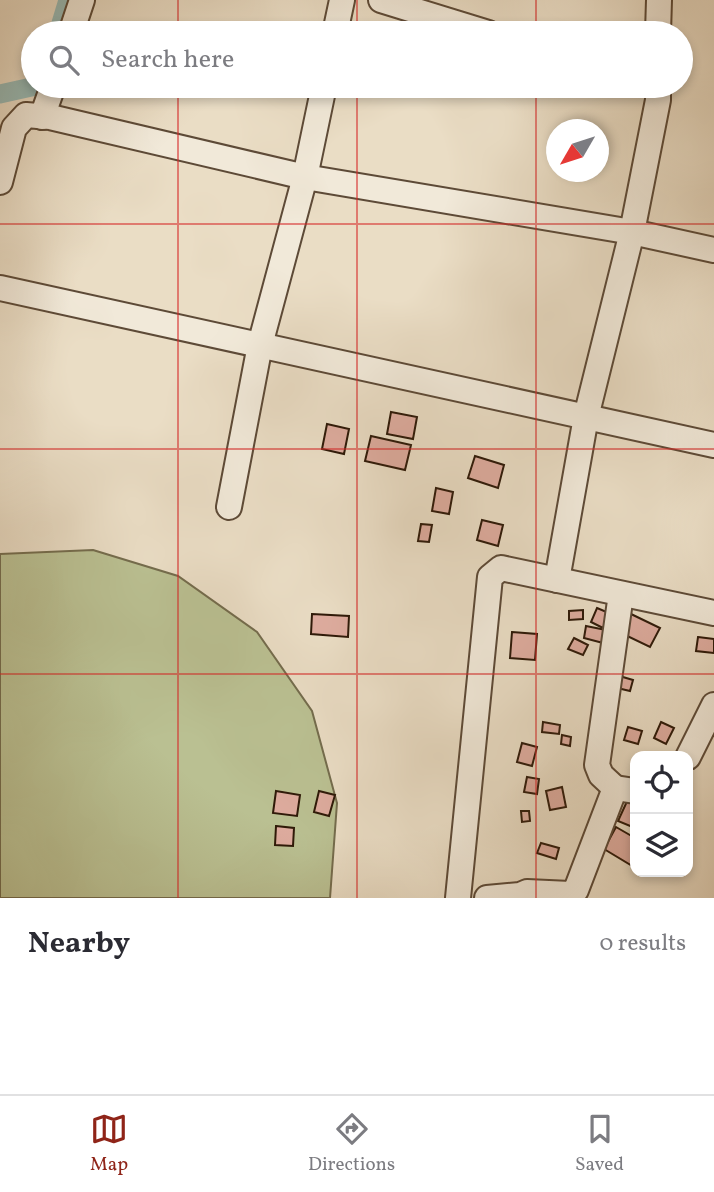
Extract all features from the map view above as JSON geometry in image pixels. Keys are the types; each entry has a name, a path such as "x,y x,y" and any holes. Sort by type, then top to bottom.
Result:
{"street":[{"path":"79,21 82,0"},
{"path":"338,21 342,0"},
{"path":"382,0 449,21"},
{"path":"658,21 659,0"},
{"path":"42,117 49,98"},
{"path":"229,507 260,345 305,177 321,98"},
{"path":"557,580 586,416 632,232 658,98"},
{"path":"0,182 15,128 26,115 305,177 632,232 714,250"},
{"path":"0,288 714,445"},
{"path":"458,898 490,577 501,568 714,613"},
{"path":"487,898 527,892 570,894 576,890 625,790 601,775 597,765 621,594"},
{"path":"691,751 714,705"}],"green space":[{"path":"93,550 178,576 257,632 312,711 337,803 330,898 0,898 0,554"}],"building":[{"path":"391,412 417,417 413,439 387,434"},
{"path":"327,424 349,429 344,454 322,449"},
{"path":"371,436 411,445 405,470 365,461"},
{"path":"475,456 504,465 498,488 468,478"},
{"path":"436,488 453,492 449,514 432,511"},
{"path":"482,520 503,525 498,546 477,540"},
{"path":"421,524 432,525 429,542 418,541"},
{"path":"597,608 609,613 603,628 591,622"},
{"path":"583,610 583,619 569,620 569,611"},
{"path":"312,614 349,616 348,637 311,634"},
{"path":"631,614 660,628 650,647 621,633"},
{"path":"586,626 606,630 603,643 584,638"},
{"path":"512,632 537,634 535,660 510,658"},
{"path":"698,637 714,639 714,653 696,651"},
{"path":"574,638 588,645 583,655 568,649"},
{"path":"616,675 633,680 630,691 613,687"},
{"path":"543,722 560,725 559,734 542,732"},
{"path":"661,722 674,728 666,744 654,738"},
{"path":"628,727 642,731 638,744 624,740"},
{"path":"562,735 571,737 570,746 561,744"},
{"path":"522,743 537,747 532,766 517,762"},
{"path":"527,777 539,779 537,794 524,792"},
{"path":"562,787 566,807 550,810 546,791"},
{"path":"276,791 300,795 297,816 273,813"},
{"path":"319,791 335,795 329,816 314,812"},
{"path":"629,797 630,797 630,826 618,821"},
{"path":"521,811 529,811 530,821 522,822"},
{"path":"276,826 294,828 293,846 275,845"},
{"path":"616,827 630,835 630,865 604,849"},
{"path":"541,843 559,848 556,859 537,853"}],"waterway":[{"path":"62,21 68,0"},
{"path":"0,94 21,89"}]}
